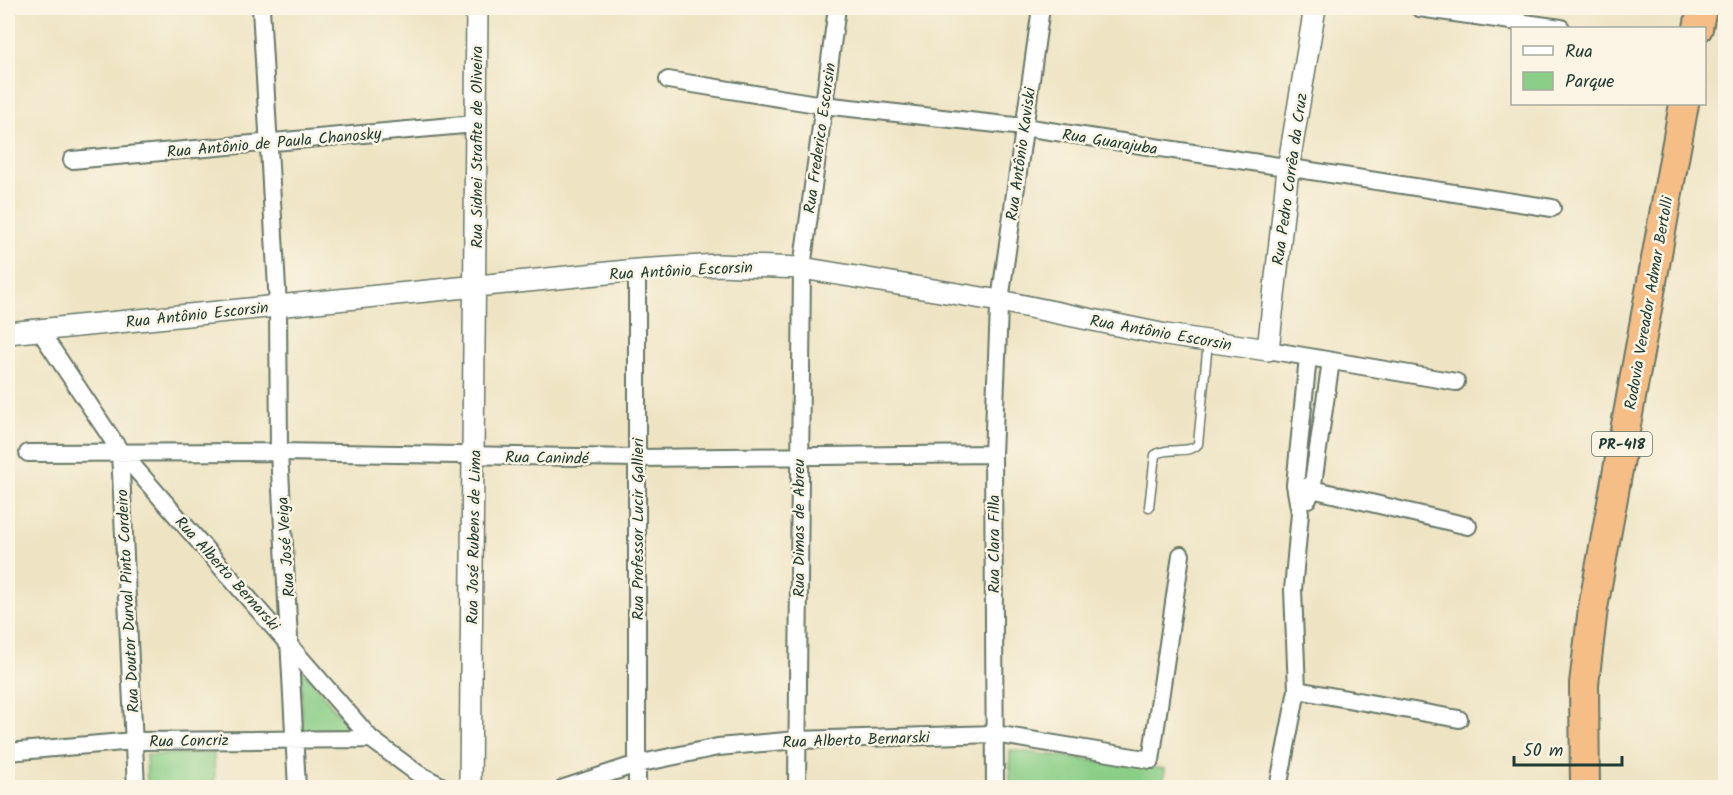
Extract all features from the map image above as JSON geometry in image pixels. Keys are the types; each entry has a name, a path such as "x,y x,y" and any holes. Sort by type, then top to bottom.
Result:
{"highway":[{"path":"1698,27 1702,8"},
{"name":"Rodovia Vereador Admar Bertolli","path":"1585,788 1584,684 1593,608 1684,105"}],"street":[{"name":"Rua José Veiga","path":"261,8 278,306 279,452 297,788"},
{"name":"Rua Sidnei Strafite de Oliveira","path":"476,286 477,8"},
{"name":"Rua Frederico Escorsin","path":"802,268 837,8"},
{"name":"Rua Antônio Kaviski","path":"1000,301 1041,8"},
{"name":"Rua Pedro Corrêa da Cruz","path":"1268,350 1288,169 1315,8"},
{"path":"1419,8 1554,27"},
{"name":"Rua Guarajuba","path":"668,80 823,105 1024,127 1552,208"},
{"name":"Rua Antônio de Paula Chanosky","path":"72,160 475,124"},
{"name":"Rua Antônio Escorsin","path":"8,333 637,270 718,265 802,268 1000,301 1208,341 1456,382"},
{"name":"Rua Dimas de Abreu","path":"797,788 802,268"},
{"name":"Rua Professor Lucir Gallieri","path":"637,270 637,788"},
{"name":"Rua José Rubens de Lima","path":"470,788 476,286"},
{"name":"Rua Clara Filla","path":"995,788 993,454 1000,301"},
{"name":"Rua Alberto Bernarski","path":"39,331 120,451 291,644 371,739 417,773 445,788"},
{"path":"1278,788 1297,690 1293,590 1300,513 1295,485 1308,357"},
{"path":"1300,513 1312,490 1331,361"},
{"path":"1302,418 1322,421"},
{"name":"Rua Doutor Durval Pinto Cordeiro","path":"120,451 135,788"},
{"name":"Rua Canindé","path":"28,453 279,452 638,458 993,454"},
{"path":"1295,485 1468,526"},
{"name":"Rua Alberto Bernarski","path":"564,788 637,764 718,747 797,740 995,734 1151,760 1181,555"},
{"path":"1297,690 1460,719"},
{"name":"Rua Concriz","path":"8,752 134,741 371,739"}],"lane":[{"path":"1149,507 1155,455 1160,452 1193,448 1198,444 1208,341"}],"green space":[{"path":"301,668 353,732 302,732"},
{"path":"1010,750 1165,769 1163,787 1010,787"},
{"path":"214,753 215,787 147,787 146,755"}]}
